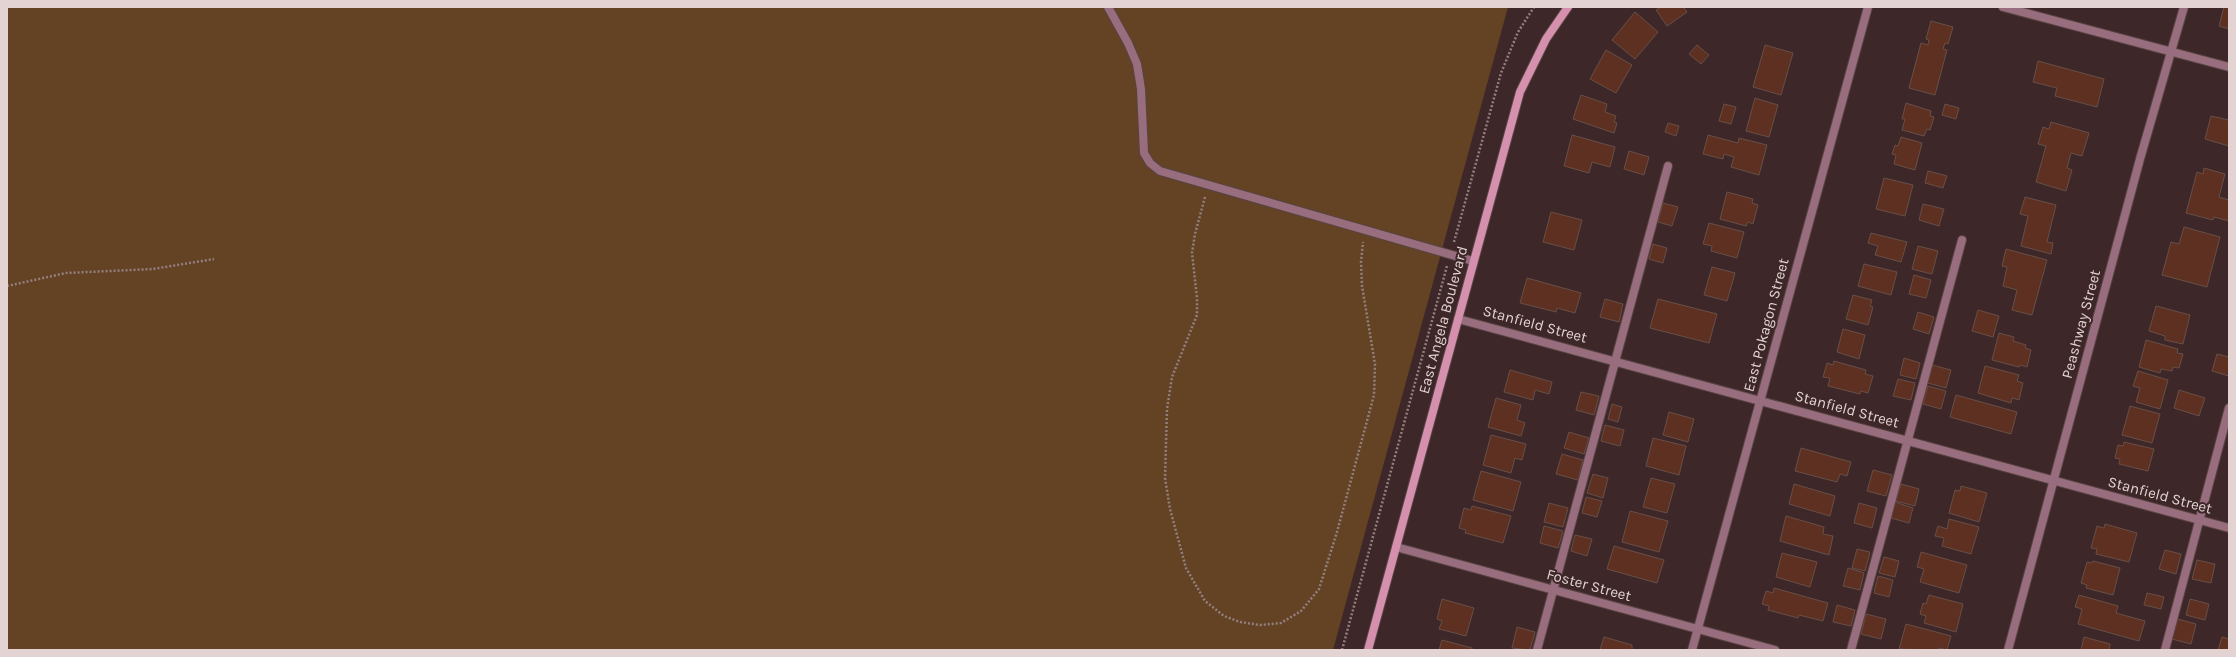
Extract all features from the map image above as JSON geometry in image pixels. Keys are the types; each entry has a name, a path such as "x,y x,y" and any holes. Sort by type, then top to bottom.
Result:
{"main road":[{"name":"East Angela Boulevard","path":"1368,650 1520,92 1546,39 1568,7"}],"street":[{"path":"1108,7 1128,42 1137,64 1142,89 1144,153 1150,163 1160,171 1474,261"},
{"name":"East Pokagon Street","path":"1692,650 1868,7"},
{"path":"2003,7 2229,67"},
{"name":"Peashway Street","path":"2008,650 2170,52 2184,7"},
{"path":"1538,650 1668,166"},
{"path":"1851,650 1962,240"},
{"name":"Stanfield Street","path":"1458,319 1616,360 2229,528"},
{"path":"2165,650 2229,408"},
{"name":"Foster Street","path":"1396,547 1775,650"}],"path":[{"path":"1342,650 1501,73 1518,32 1534,7"},
{"path":"1208,185 1195,234 1192,253 1197,298 1197,315 1172,377 1167,409 1165,478 1170,509 1186,568 1205,601 1224,616 1240,622 1260,625 1281,623 1301,611 1319,589 1337,532 1374,395 1375,364 1362,274 1363,242 1366,230"},
{"path":"7,286 66,273 153,269 214,259"}],"shaded area":[{"path":"7,7 1508,7 1333,650 7,650"}],"building":[{"path":"1661,7 1687,7 1684,8 1687,12 1667,26 1656,10"},
{"path":"2224,7 2229,7 2229,29 2219,26"},
{"path":"1635,12 1658,32 1635,59 1612,40"},
{"path":"1931,21 1953,27 1948,44 1945,43 1943,49 1947,50 1935,95 1909,88 1921,43 1928,45 1929,40 1926,39"},
{"path":"1697,45 1709,55 1701,64 1689,54"},
{"path":"1765,45 1793,53 1781,95 1753,87"},
{"path":"1606,50 1632,65 1616,93 1590,79"},
{"path":"2038,61 2104,79 2097,107 2055,96 2057,88 2033,82"},
{"path":"1581,95 1607,104 1605,112 1616,116 1614,122 1617,123 1614,133 1573,119"},
{"path":"1755,98 1778,105 1769,137 1746,131"},
{"path":"1906,103 1931,111 1930,116 1934,117 1930,130 1927,129 1924,136 1902,130 1905,119 1902,119"},
{"path":"1724,104 1736,107 1731,124 1719,121"},
{"path":"1945,104 1959,108 1956,119 1942,115"},
{"path":"2211,116 2229,120 2229,146 2205,139"},
{"path":"2051,122 2089,133 2082,156 2071,153 2067,168 2072,170 2066,191 2036,182 2046,146 2038,144 2043,127 2049,129"},
{"path":"1668,123 1679,126 1676,136 1665,132"},
{"path":"1572,135 1615,147 1610,167 1592,162 1589,173 1564,166"},
{"path":"1708,135 1738,143 1739,138 1767,145 1759,175 1731,167 1734,157 1724,154 1723,159 1703,154"},
{"path":"1901,137 1922,143 1915,170 1894,164 1896,155 1892,154 1895,145 1898,146"},
{"path":"1629,151 1649,157 1644,175 1624,169"},
{"path":"2204,168 2225,174 2219,197 2229,200 2229,221 2214,217 2213,220 2186,213 2197,172 2203,174"},
{"path":"1928,171 1947,176 1943,188 1925,183"},
{"path":"1884,178 1913,185 1905,216 1876,209"},
{"path":"1727,192 1753,199 1752,203 1758,205 1753,224 1748,222 1746,226 1720,219"},
{"path":"2025,197 2056,205 2047,242 2053,243 2051,254 2021,246 2028,216 2020,214"},
{"path":"1663,203 1678,207 1672,226 1658,222"},
{"path":"1923,204 1944,209 1939,226 1919,220"},
{"path":"1551,212 1582,220 1574,250 1543,242"},
{"path":"1709,223 1744,232 1737,258 1711,251 1712,246 1703,244"},
{"path":"2184,227 2220,237 2207,287 2162,275 2171,242 2179,244"},
{"path":"1871,233 1907,242 1901,262 1875,255 1878,246 1868,243"},
{"path":"1653,244 1667,248 1663,263 1649,259"},
{"path":"1918,246 1938,251 1932,274 1912,269"},
{"path":"2006,249 2047,260 2032,315 2012,310 2017,290 2003,286 2007,267 2002,266"},
{"path":"1864,264 1897,272 1891,295 1858,286"},
{"path":"1712,267 1735,273 1727,301 1704,295"},
{"path":"1914,275 1931,280 1926,298 1909,294"},
{"path":"1527,278 1581,293 1575,313 1557,308 1556,312 1520,303"},
{"path":"1853,295 1872,300 1870,306 1873,307 1868,325 1846,319"},
{"path":"1605,299 1623,304 1619,322 1600,317"},
{"path":"1658,299 1717,314 1709,343 1650,328"},
{"path":"2156,306 2190,315 2183,344 2165,340 2165,336 2149,331"},
{"path":"1978,310 1999,316 1993,337 1972,331"},
{"path":"1918,312 1934,317 1929,334 1913,329"},
{"path":"1843,329 1865,335 1859,359 1837,352"},
{"path":"1999,333 2014,337 2013,341 2026,345 2025,348 2031,350 2027,367 2020,365 2019,367 1992,360"},
{"path":"2146,340 2178,349 2177,353 2183,354 2179,368 2173,367 2172,371 2161,369 2160,373 2139,367"},
{"path":"2217,354 2229,357 2229,376 2212,371"},
{"path":"1904,358 1920,363 1916,379 1900,375"},
{"path":"1834,361 1866,370 1865,374 1873,376 1868,393 1861,391 1860,394 1828,386 1830,378 1823,377 1827,363 1833,365"},
{"path":"1932,365 1951,370 1946,388 1928,383"},
{"path":"1985,366 2019,375 2017,381 2023,383 2019,400 2012,398 2011,403 1978,393"},
{"path":"1510,370 1552,382 1549,394 1535,390 1533,400 1504,392"},
{"path":"2138,371 2168,380 2160,409 2136,402 2140,388 2133,386"},
{"path":"1898,379 1915,383 1911,400 1893,396"},
{"path":"1928,386 1946,391 1941,409 1923,404"},
{"path":"2179,390 2205,398 2199,416 2174,408"},
{"path":"1581,392 1599,396 1594,415 1576,410"},
{"path":"1956,395 2017,412 2011,434 1950,417"},
{"path":"1496,398 1521,405 1517,420 1525,423 1521,436 1488,427"},
{"path":"1612,404 1622,407 1618,422 1608,419"},
{"path":"2130,406 2160,414 2152,443 2122,435"},
{"path":"1669,412 1694,419 1688,442 1663,435"},
{"path":"1605,425 1624,430 1620,446 1601,441"},
{"path":"1569,432 1589,438 1584,454 1564,448"},
{"path":"1491,435 1526,444 1522,460 1515,458 1511,473 1483,465"},
{"path":"1653,438 1686,446 1679,475 1646,466"},
{"path":"2124,442 2154,449 2148,471 2119,464 2120,459 2115,458 2118,445 2123,446"},
{"path":"1801,448 1851,462 1847,476 1840,474 1837,482 1795,471"},
{"path":"1562,454 1583,460 1578,480 1556,474"},
{"path":"1873,470 1892,475 1886,496 1867,491"},
{"path":"1481,471 1521,482 1513,511 1473,500"},
{"path":"1593,474 1608,478 1603,498 1587,493"},
{"path":"1651,478 1675,484 1667,513 1643,507"},
{"path":"1794,484 1835,496 1830,516 1789,504"},
{"path":"1901,484 1919,489 1915,506 1896,501"},
{"path":"1961,486 1987,493 1979,522 1949,513 1955,490 1960,491"},
{"path":"1586,497 1602,501 1597,517 1582,513"},
{"path":"1895,502 1913,508 1909,523 1891,518"},
{"path":"1549,503 1568,508 1563,527 1544,522"},
{"path":"1859,503 1877,508 1872,528 1854,523"},
{"path":"1472,506 1511,516 1503,543 1465,533 1466,530 1459,528 1464,508 1471,510"},
{"path":"1630,511 1668,521 1659,552 1622,542"},
{"path":"1786,516 1824,527 1823,534 1833,536 1829,555 1780,541"},
{"path":"1949,519 1979,527 1971,554 1942,546 1944,538 1935,536 1938,526 1947,529"},
{"path":"2105,524 2137,533 2129,562 2096,554 2097,549 2091,548 2097,526 2104,528"},
{"path":"1544,526 1563,531 1558,548 1540,543"},
{"path":"1575,535 1592,539 1587,556 1571,551"},
{"path":"1614,546 1664,560 1657,583 1607,569"},
{"path":"1857,549 1870,552 1865,571 1852,568"},
{"path":"2165,550 2181,554 2176,574 2159,569"},
{"path":"1921,552 1967,565 1959,593 1920,582 1924,569 1917,567"},
{"path":"1782,553 1817,562 1810,587 1776,577"},
{"path":"1884,557 1899,561 1895,577 1879,573"},
{"path":"2197,560 2215,564 2211,583 2192,579"},
{"path":"2093,561 2120,568 2113,595 2086,588 2087,585 2081,583 2087,562 2092,563"},
{"path":"1848,568 1864,573 1860,590 1843,586"},
{"path":"1878,576 1893,580 1889,597 1874,593"},
{"path":"1774,588 1828,603 1823,621 1799,615 1798,618 1768,610 1769,606 1762,604 1766,591 1773,593"},
{"path":"2147,593 2164,597 2161,609 2144,605"},
{"path":"1929,595 1963,604 1956,632 1924,623 1926,616 1920,614 1923,603 1926,604"},
{"path":"2079,595 2118,606 2116,613 2145,621 2139,641 2078,624 2082,609 2075,607"},
{"path":"1442,599 1474,608 1466,636 1439,629 1442,621 1437,619"},
{"path":"2190,599 2209,604 2205,620 2186,615"},
{"path":"1837,605 1855,610 1851,626 1833,622"},
{"path":"1866,614 1886,619 1881,639 1861,634"},
{"path":"2178,619 2196,624 2191,644 2172,639"},
{"path":"1906,624 1951,636 1947,650 1939,648 1939,650 1899,649"},
{"path":"1517,627 1535,632 1530,650 1512,648"},
{"path":"1604,637 1632,645 1632,650 1600,650"},
{"path":"2084,637 2110,644 2109,650 2081,650"},
{"path":"2222,637 2229,639 2229,650 2218,650"},
{"path":"1442,640 1472,648 1472,650 1439,650"}]}
